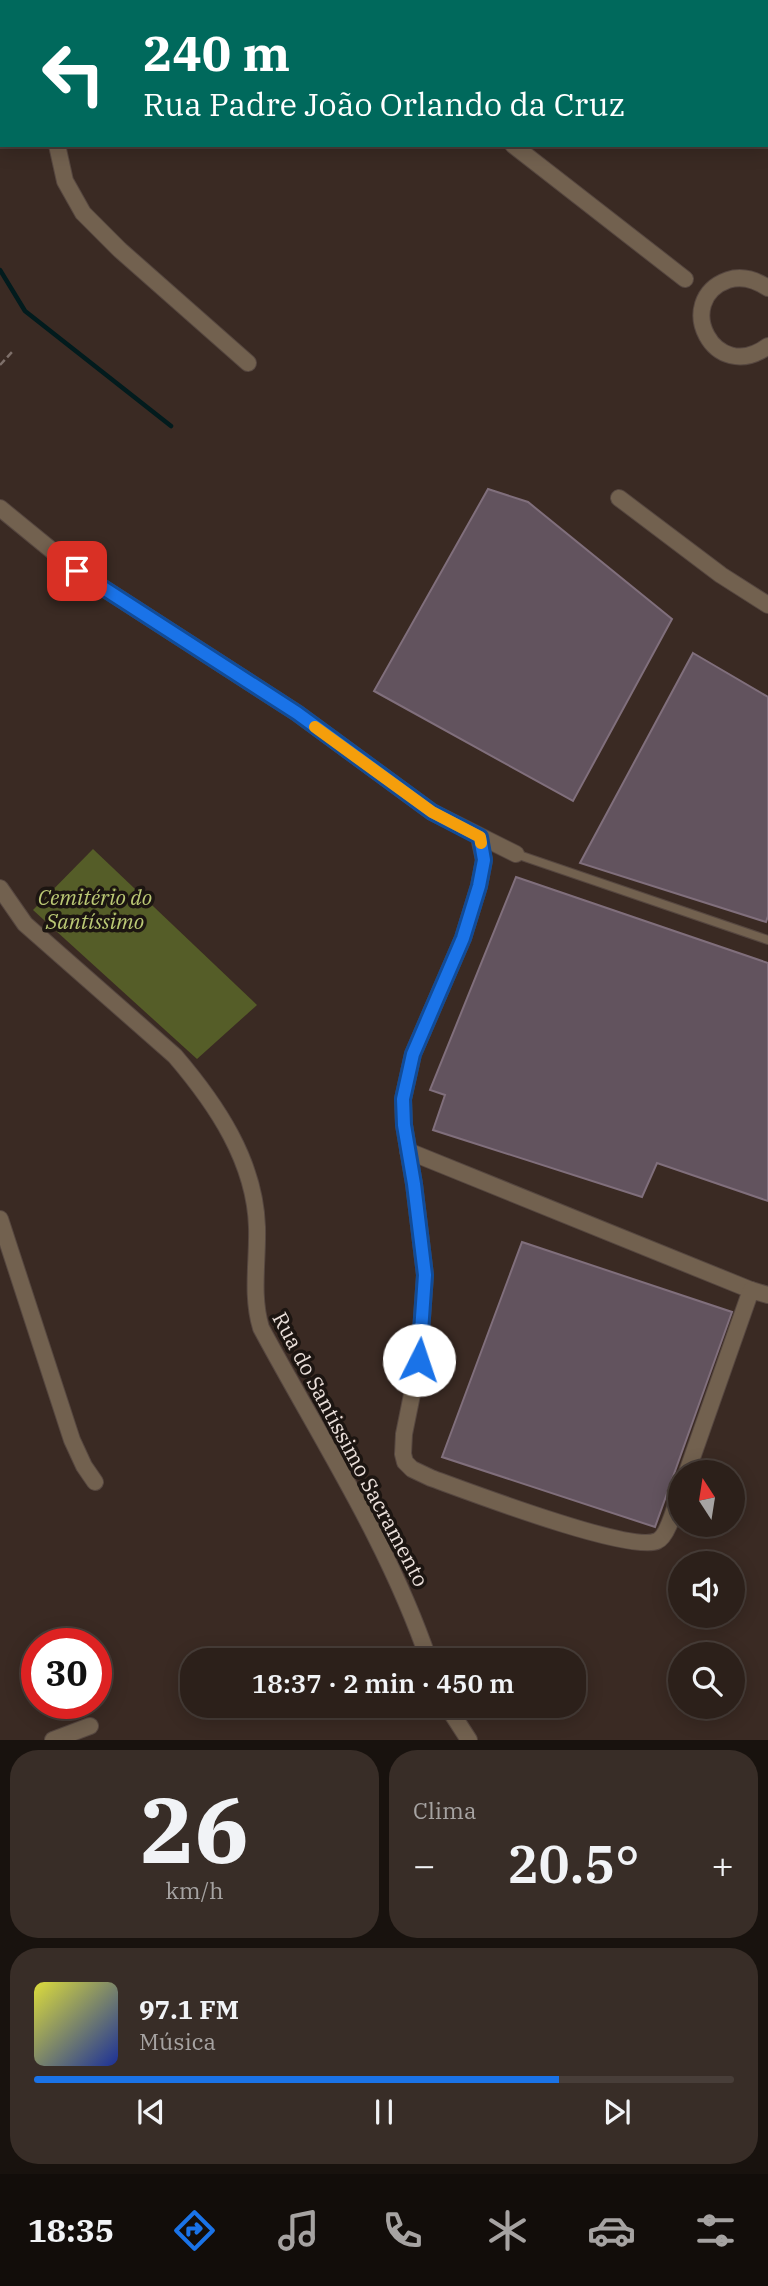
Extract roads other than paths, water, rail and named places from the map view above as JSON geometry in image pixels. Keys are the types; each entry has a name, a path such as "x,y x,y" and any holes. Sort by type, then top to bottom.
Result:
{"street":[{"path":"57,147 65,181 83,213 120,250 248,363"},
{"path":"516,147 685,279"},
{"path":"766,351 743,357 717,349 702,328 701,315 711,290 721,282 746,278 768,288"},
{"path":"619,498 721,575 768,605"},
{"path":"0,508 77,571 297,713 432,812 516,854"},
{"path":"480,837 484,860 479,886 463,938 413,1054 403,1099 404,1125 425,1275 419,1360 404,1434 405,1462 412,1469 431,1478 600,1536 656,1542 666,1533 668,1527"},
{"name":"Rua do Santissimo Sacramento","path":"0,888 25,923 175,1056 234,1140 253,1192 257,1226 255,1297 261,1328 389,1560 425,1648"},
{"path":"408,1151 768,1296"},
{"path":"0,1219 72,1440 95,1482"},
{"path":"691,1460 751,1290"},
{"path":"454,1718 468,1740"},
{"path":"53,1740 90,1726"}],"lane":[{"path":"516,854 768,940"}],"waterway":[{"path":"0,270 25,311 171,426"}],"park label":[{"name":"Cemitério do Santíssimo","path":"95,909"}]}
